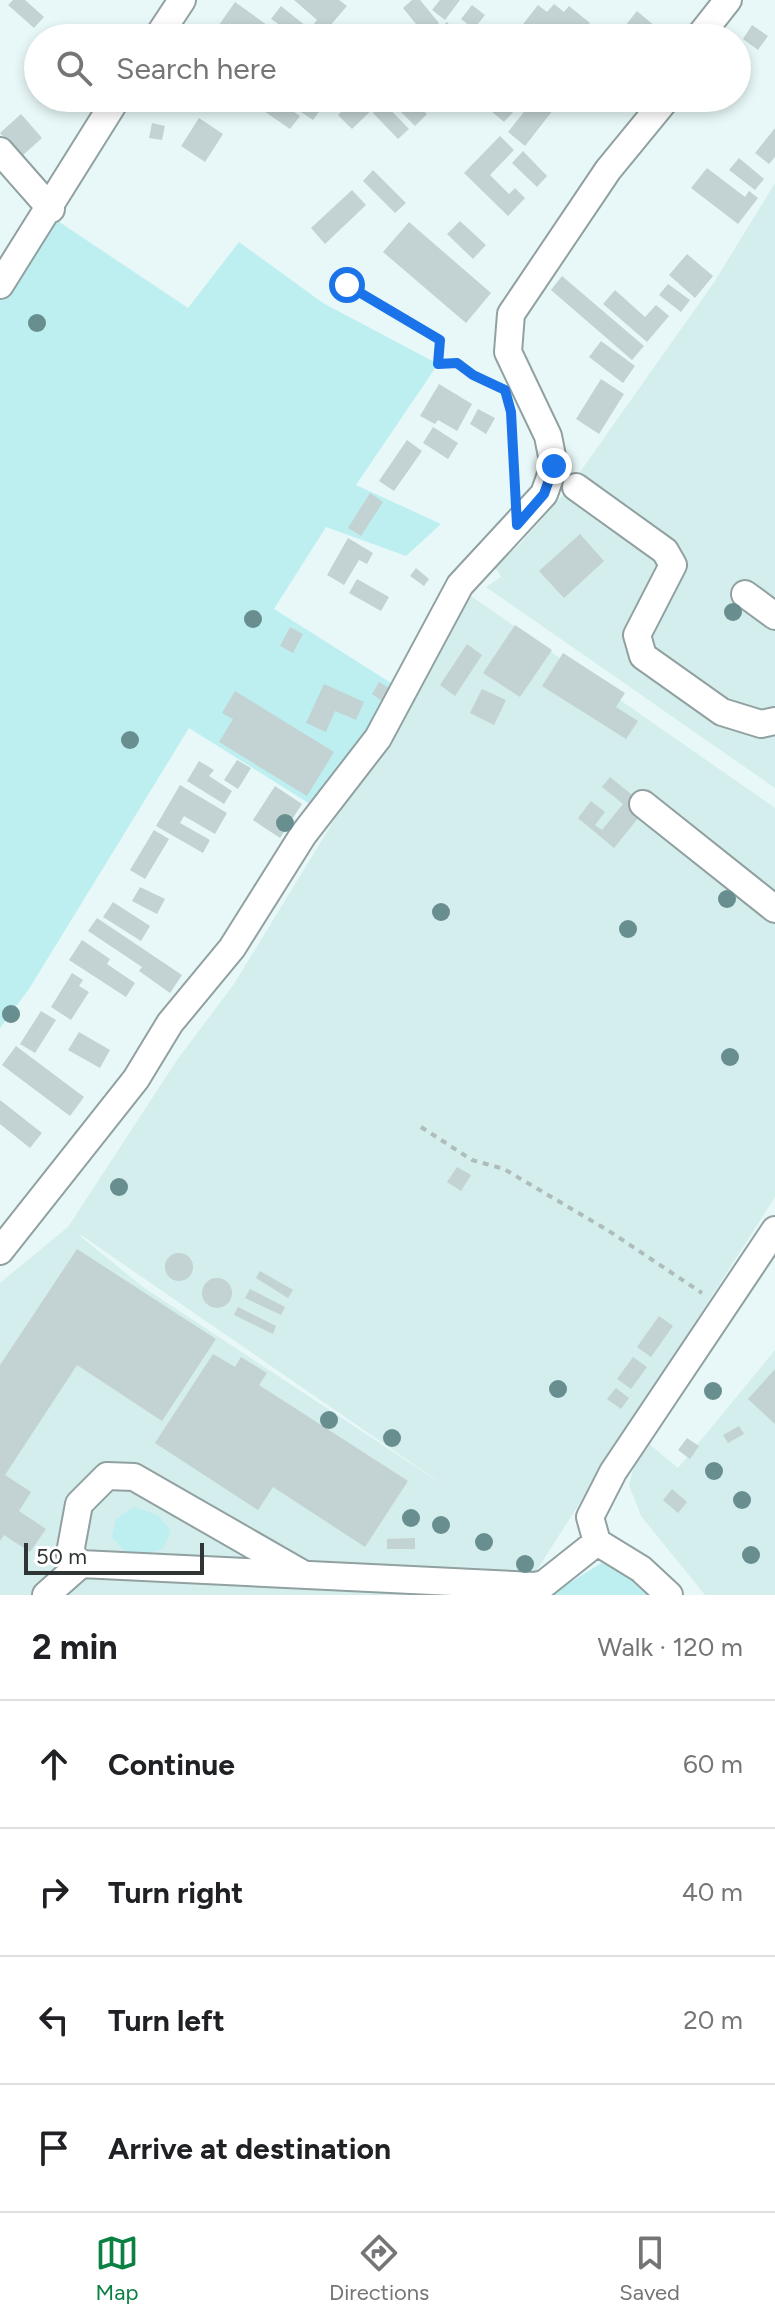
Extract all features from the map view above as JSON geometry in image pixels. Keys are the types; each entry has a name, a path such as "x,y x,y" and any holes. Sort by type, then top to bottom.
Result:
{"street":[{"path":"166,24 182,0"},
{"path":"709,24 728,0"},
{"path":"0,285 51,209 109,112"},
{"path":"0,1251 136,1079 170,1023 232,948 303,835 378,738 460,585 544,494 554,466 548,436 508,352 511,314 608,170 656,112"},
{"path":"0,151 51,209"},
{"path":"576,487 665,551 673,565 637,635 643,656 722,712 761,724 775,721"},
{"path":"745,594 775,616"},
{"path":"643,804 775,909"},
{"path":"669,1595 641,1569 597,1542 590,1517 603,1490 775,1230"},
{"path":"303,1574 134,1477 107,1476 79,1504 70,1553 81,1564 535,1586 544,1584 597,1542"},
{"path":"46,1595 81,1564"}],"path":[{"path":"347,285 440,340 438,364 457,363 473,375 505,390"},
{"path":"511,412 517,525"},
{"path":"421,1127 472,1160 504,1169 596,1223 724,1308"}],"shaded area":[{"path":"775,183 775,788 486,587 501,577 494,565 520,544 568,489 715,281"},
{"path":"43,211 188,308 239,242 323,303 438,364 356,485 441,524 406,556 326,527 274,609 399,688 310,804 189,728 29,989 0,1028 0,278"},
{"path":"471,596 775,808 775,1197 521,1595 0,1595 0,1283 68,1227 177,1060 234,984","holes":["81,1235 451,1490 143,1287"]},
{"path":"775,1350 775,1595 705,1595 641,1516 629,1485 637,1456 648,1443 678,1468"},
{"path":"134,1507 158,1515 171,1531 163,1549 145,1554 124,1551 112,1537 116,1519"},
{"path":"601,1563 648,1576 667,1595 551,1595"}],"building":[{"path":"13,0 25,0 44,17 38,24 29,24 8,5"},
{"path":"294,0 339,0 347,6 332,24 314,24 317,20"},
{"path":"412,0 420,0 439,23 416,24 403,8"},
{"path":"440,0 460,0 445,20 432,10"},
{"path":"235,2 266,24 220,24"},
{"path":"554,4 564,12 569,6 590,23 523,24 538,5 547,12"},
{"path":"472,5 485,15 478,24 468,24 461,19"},
{"path":"281,6 303,24 278,24 271,19"},
{"path":"637,11 652,24 626,24"},
{"path":"751,27 768,36 758,50 751,45"},
{"path":"265,112 294,112 300,116 290,129"},
{"path":"301,112 319,112 313,120"},
{"path":"341,112 370,112 352,129 338,115"},
{"path":"393,112 409,129 398,139 373,113"},
{"path":"401,112 427,114 415,126"},
{"path":"492,112 513,112 504,122"},
{"path":"524,112 552,112 525,146 508,132"},
{"path":"21,114 42,138 22,156 0,133"},
{"path":"199,118 223,134 205,162 181,146"},
{"path":"152,123 165,126 162,140 149,138"},
{"path":"775,128 775,157 769,164 755,153"},
{"path":"500,136 514,150 490,175 509,194 515,188 525,198 508,216 464,173"},
{"path":"523,151 547,176 537,187 512,163"},
{"path":"739,158 764,179 755,190 729,170"},
{"path":"707,168 745,197 749,191 758,198 738,224 691,188"},
{"path":"373,170 406,203 395,213 363,181"},
{"path":"352,190 366,205 325,244 311,228"},
{"path":"460,221 486,245 473,259 447,234"},
{"path":"409,222 491,293 466,323 383,252"},
{"path":"687,254 713,276 695,298 669,275"},
{"path":"562,276 644,346 632,360 551,290"},
{"path":"668,284 690,300 681,312 659,295"},
{"path":"615,290 645,317 656,305 669,316 647,342 603,304"},
{"path":"601,341 635,366 623,383 589,357"},
{"path":"601,379 624,394 599,434 576,419"},
{"path":"439,384 472,404 457,431 438,420 435,424 420,416"},
{"path":"478,409 495,418 486,434 470,424"},
{"path":"433,427 458,443 448,459 423,443"},
{"path":"407,440 422,451 394,491 379,481"},
{"path":"370,493 383,502 361,536 348,528"},
{"path":"580,534 604,561 564,598 539,571"},
{"path":"348,538 373,553 367,564 359,560 344,585 327,575"},
{"path":"416,568 429,579 424,586 410,576"},
{"path":"357,579 389,597 381,611 349,593"},
{"path":"515,625 552,650 520,697 483,673"},
{"path":"290,627 303,634 293,653 280,646"},
{"path":"467,644 482,655 455,696 440,685"},
{"path":"563,653 625,693 616,707 638,721 626,739 542,686"},
{"path":"379,682 392,690 384,702 372,694"},
{"path":"324,684 364,702 356,720 335,711 326,732 306,723"},
{"path":"482,689 506,700 494,725 470,713"},
{"path":"235,691 334,752 307,796 219,742 233,719 222,713"},
{"path":"237,760 251,768 238,789 224,780"},
{"path":"199,761 214,770 209,776 232,791 224,804 187,781"},
{"path":"610,777 647,807 614,848 578,818 591,801 605,812 595,825 602,830 623,804 602,787"},
{"path":"180,785 227,813 215,834 184,816 180,823 210,840 203,853 156,826"},
{"path":"275,786 302,804 280,838 253,820"},
{"path":"154,830 169,839 145,879 130,870"},
{"path":"140,887 165,899 157,914 132,901"},
{"path":"113,902 150,926 141,941 103,917"},
{"path":"97,918 182,975 170,993 139,971 142,967 88,931"},
{"path":"82,940 110,959 107,964 135,983 126,997 69,960"},
{"path":"72,973 83,980 79,986 89,992 71,1020 51,1007"},
{"path":"41,1011 56,1020 35,1053 20,1044"},
{"path":"79,1032 110,1050 100,1068 68,1050"},
{"path":"16,1046 84,1097 70,1116 2,1065"},
{"path":"0,1100 42,1133 30,1148 0,1124"},
{"path":"457,1167 471,1175 461,1191 447,1182"},
{"path":"77,1249 216,1339 162,1421 77,1365 5,1475 31,1492 19,1511 46,1529 30,1552 4,1535 0,1541 0,1365"},
{"path":"179,1253 189,1257 193,1267 189,1277 179,1281 169,1277 165,1267 169,1257"},
{"path":"260,1271 293,1290 288,1298 256,1278"},
{"path":"217,1278 223,1279 231,1287 231,1299 223,1307 217,1308 211,1307 203,1299 202,1293 203,1287 211,1279"},
{"path":"250,1289 285,1307 281,1315 245,1298"},
{"path":"238,1307 276,1326 273,1334 234,1315"},
{"path":"659,1316 673,1326 651,1357 637,1347"},
{"path":"213,1354 235,1367 241,1357 267,1373 259,1385 408,1481 365,1547 273,1487 258,1510 155,1443"},
{"path":"633,1357 647,1367 631,1389 617,1379"},
{"path":"775,1369 775,1424 748,1399"},
{"path":"616,1388 629,1398 621,1409 607,1399"},
{"path":"739,1426 744,1434 728,1443 723,1435"},
{"path":"687,1438 699,1446 690,1459 678,1450"},
{"path":"672,1489 687,1502 678,1513 663,1500"},
{"path":"415,1538 415,1549 387,1549 387,1539"}],"route":[{"path":"347,285 440,340 438,364 457,363 473,375 505,390 511,412 515,456 517,525 544,494 554,466"}]}
